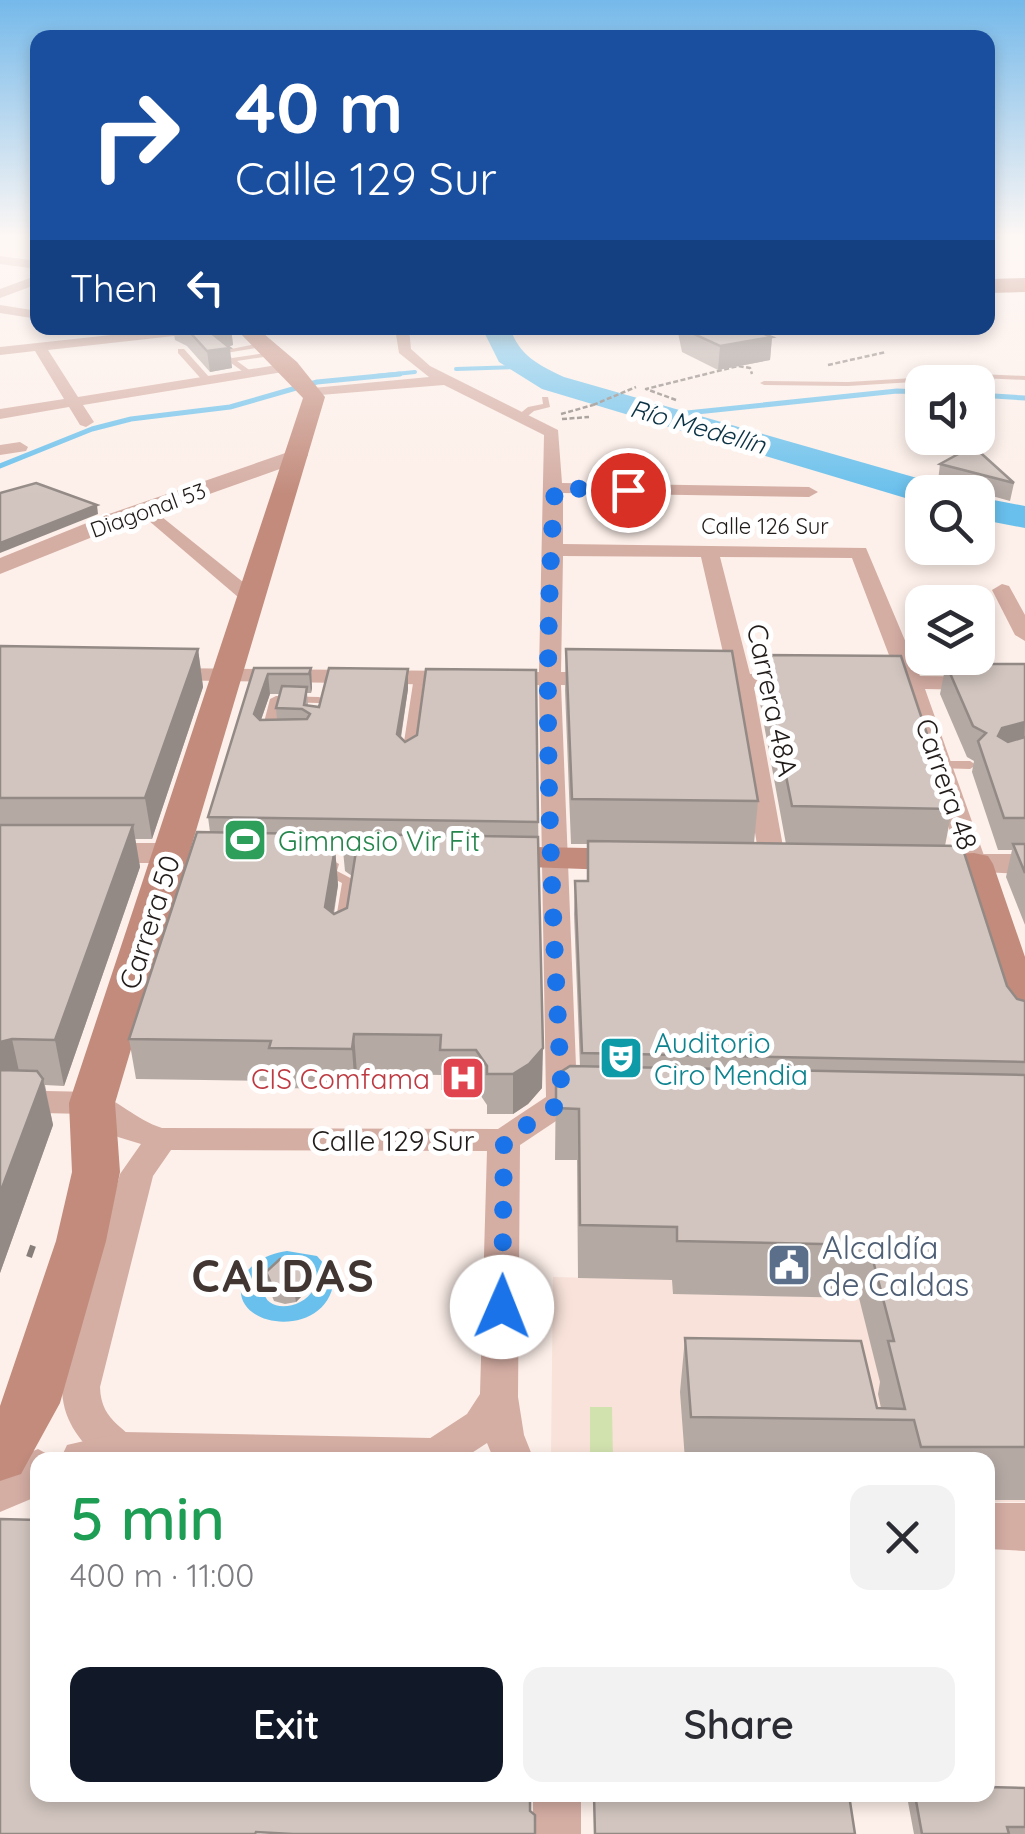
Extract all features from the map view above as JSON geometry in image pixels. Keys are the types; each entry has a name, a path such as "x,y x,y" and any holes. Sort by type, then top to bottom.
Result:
{"main road":[{"path":"243,338 285,369"},
{"name":"Carrera 50","path":"0,1456 32,1403 81,1242 96,1172 92,1103 188,854 229,676 297,456 285,369"},
{"path":"315,855 373,856"},
{"path":"452,857 680,861"},
{"path":"882,865 974,864"},
{"name":"Carrera 48","path":"974,864 1025,1020"}],"street":[{"path":"2,342 38,345 139,335"},
{"path":"403,335 404,350 425,369 552,434 555,488 551,550 551,858 562,1102 620,1104"},
{"path":"38,345 86,422"},
{"path":"0,414 285,369 446,380"},
{"path":"0,450 20,447"},
{"name":"Diagonal 53","path":"0,567 297,456"},
{"path":"555,488 808,492"},
{"path":"147,510 252,598"},
{"name":"Calle 126 Sur","path":"551,550 859,552"},
{"name":"Carrera 48A","path":"709,551 741,680 772,863"},
{"name":"Carrera 48","path":"859,552 911,682 974,864"},
{"path":"1002,590 1025,634"},
{"path":"153,675 229,676 320,696 419,677 627,679"},
{"path":"684,680 817,681"},
{"path":"854,682 1025,684"},
{"path":"0,853 188,854"},
{"path":"974,864 1025,864"},
{"path":"0,1101 92,1103"},
{"name":"Calle 129 Sur","path":"92,1103 128,1129 162,1138 504,1140 562,1102"},
{"path":"102,1452 80,1405 81,1388 137,1174 162,1138"},
{"path":"504,1140 499,1397 504,1435 511,1452"},
{"path":"442,1452 481,1426 499,1397"},
{"path":"0,1489 30,1475"},
{"path":"995,1526 1025,1527"},
{"path":"557,1802 557,1834"}],"lane":[{"path":"243,338 220,352 249,374"},
{"path":"180,351 207,380"},
{"path":"232,360 285,369"},
{"path":"764,383 1025,378"},
{"path":"521,417 547,404 545,400"},
{"path":"408,755 419,677"},
{"path":"284,735 266,735 276,699 320,696"},
{"path":"941,765 970,765"},
{"path":"315,855 330,873 349,881 339,945"}],"path":[{"path":"676,400 646,389 738,366 750,368 753,382 764,383"},
{"path":"562,415 636,387"},
{"path":"30,1257 34,1243"}],"shaded area":[{"path":"1025,1260 1025,1502 995,1502 995,1452 551,1452 553,1277 628,1279"}],"green space":[{"path":"590,1407 612,1407 613,1452 590,1452"}],"water":[{"path":"280,1252 317,1256 334,1275 329,1297 317,1311 281,1322 249,1310 241,1297 243,1279 251,1267","holes":["306,1271 314,1289 297,1304 278,1306 265,1296 264,1287 269,1276"]}],"building":[{"path":"192,335 214,335 230,348 207,351"},
{"path":"696,335 772,337 720,346"},
{"path":"956,455 983,455 1014,483 995,475 940,464"},
{"path":"36,483 97,505 0,543 0,493"},
{"path":"0,646 198,649 145,798 0,798"},
{"path":"566,649 732,651 758,801 572,799"},
{"path":"762,655 901,656 952,809 792,806"},
{"path":"995,664 1025,664 1025,722 1002,728 998,736 1008,742 1025,737 1025,818 1004,818 978,741 986,733 973,726 951,675 995,675"},
{"path":"254,668 311,668 309,674 268,674 254,714 260,720 307,719 310,714 302,709 276,708 282,686 307,687 304,705 319,707 329,668 408,669 397,734 405,742 417,735 426,669 536,670 538,822 208,817"},
{"path":"0,825 133,825 55,1040 0,1042"},
{"path":"197,832 317,834 318,840 335,848 325,907 334,914 347,908 357,845 342,834 538,837 543,1048 513,1074 487,1074 487,1066 476,1050 440,1050 441,1035 354,1034 352,1049 269,1048 271,1041 129,1039"},
{"path":"588,841 962,846 1007,986 1017,999 1025,1001 1025,1062 582,1053 575,881 588,881"},
{"path":"1013,844 1025,844 1025,873"},
{"path":"570,1066 1025,1075 1025,1447 921,1447 914,1420 691,1417 685,1338 861,1341 877,1408 905,1409 888,1341 894,1341 869,1245 677,1241 677,1227 580,1225 579,1109 556,1108 556,1075"},
{"path":"0,1070 37,1071 43,1079 0,1193"},
{"path":"291,1258 307,1267 308,1275 294,1289 273,1288 266,1272 280,1259"},
{"path":"0,1519 30,1520 30,1802 530,1802 530,1811 535,1815 535,1834 0,1834"},
{"path":"995,1787 1025,1788 1025,1827 1007,1827 1009,1834 922,1834 916,1802 995,1802"},
{"path":"594,1802 850,1802 855,1834 595,1834"}],"waterway":[{"name":"Río Medellín","path":"498,335 510,356 553,383 905,486"},
{"path":"456,369 518,367"},
{"path":"376,376 415,372"},
{"path":"0,466 92,429 131,419 230,407 317,382 400,374"},
{"path":"658,416 905,391"},
{"path":"995,396 1025,398"},
{"name":"Río Medellín","path":"995,511 1025,517"}],"place":[{"name":"Gimnasio Vir Fit","path":"245,840"},
{"name":"Auditorio Ciro Mendia","path":"621,1058"},
{"name":"CIS Comfama","path":"463,1078"},
{"name":"Alcaldía de Caldas","path":"789,1265"}],"district":[{"name":"CALDAS","path":"284,1275"}],"route":[{"path":"502,1307 504,1140 562,1102 551,858 551,550 555,488 628,490"}]}
